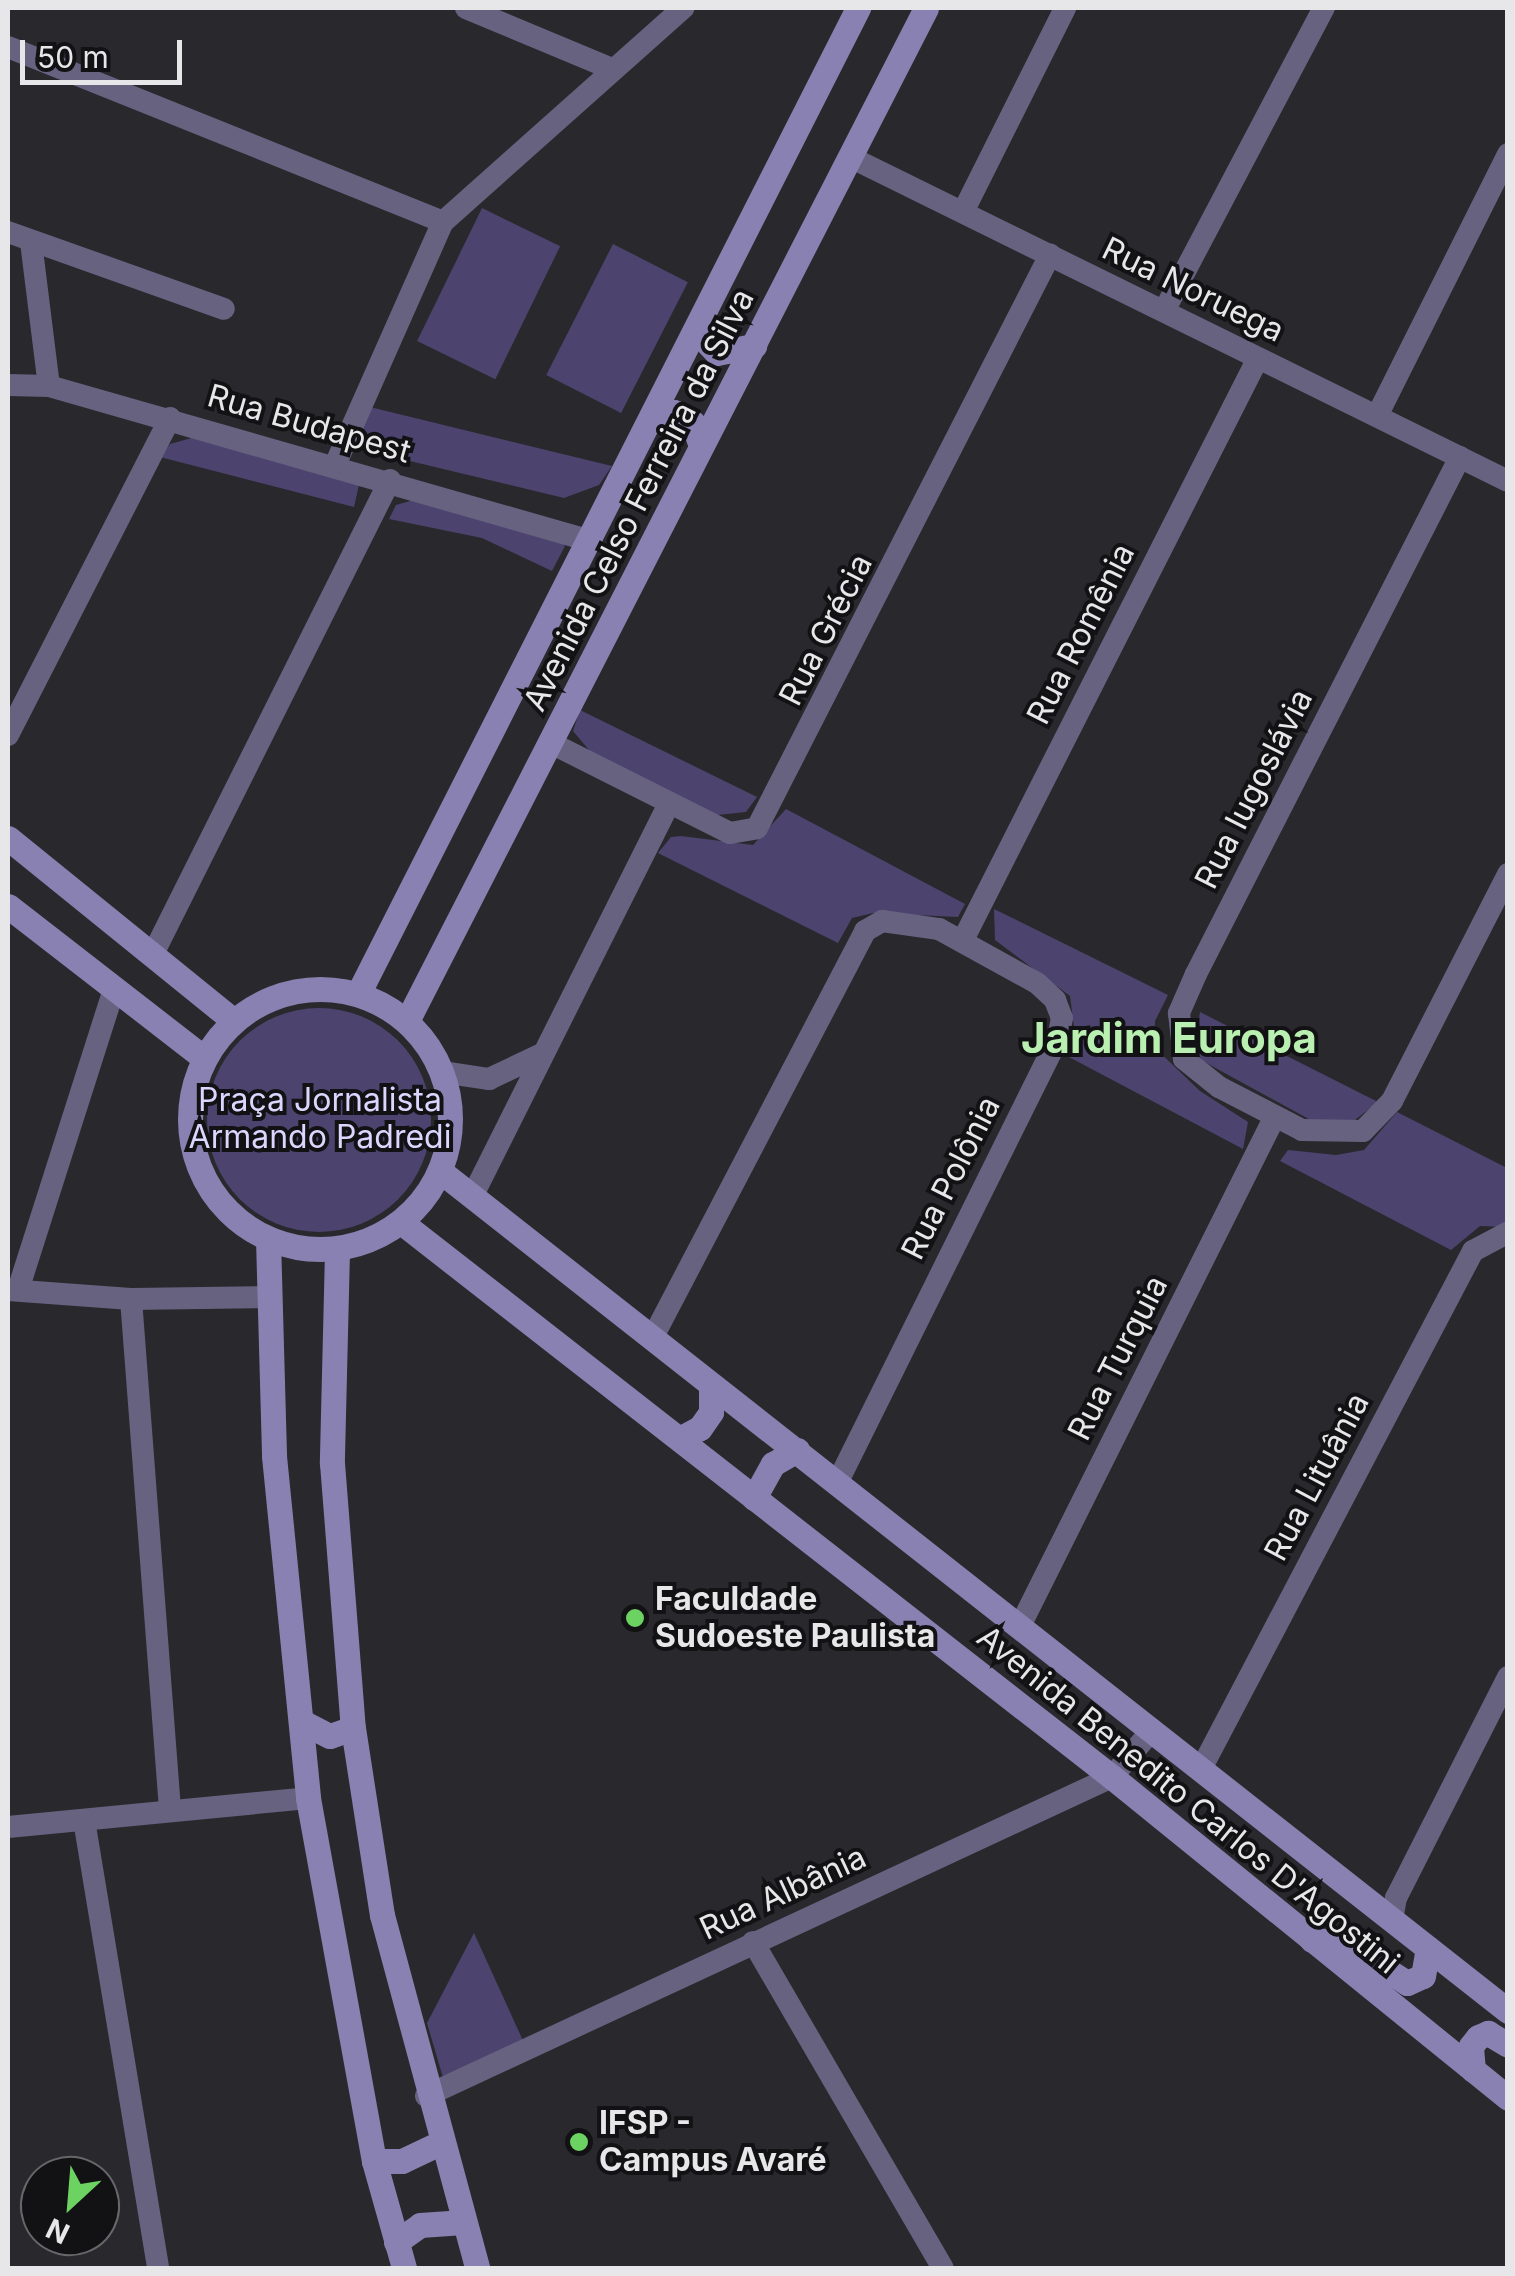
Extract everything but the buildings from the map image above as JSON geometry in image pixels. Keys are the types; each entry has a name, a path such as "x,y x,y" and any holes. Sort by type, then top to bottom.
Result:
{"main road":[{"name":"Avenida Celso Ferreira da Silva","path":"358,994 858,8"},
{"name":"Avenida Celso Ferreira da Silva","path":"406,1021 926,8"},
{"path":"700,322 702,336 718,353 754,346"},
{"path":"649,422 674,412 693,423 701,446"},
{"path":"8,838 232,1020"},
{"path":"8,906 113,992 204,1057"},
{"path":"292,991 358,994 406,1021 442,1072 450,1138 440,1171 400,1222 337,1250 268,1239 232,1216 200,1168 190,1141 190,1098 204,1057 232,1020 292,991"},
{"name":"Avenida Benedito Carlos D'Agostini","path":"440,1171 1508,2010"},
{"name":"Avenida Benedito Carlos D'Agostini","path":"400,1222 1112,1777 1508,2098"},
{"path":"268,1239 274,1456 308,1798 374,2161 404,2268"},
{"path":"337,1250 332,1463 353,1728 382,1915 426,2096 477,2268"},
{"path":"681,1438 700,1428 711,1412 711,1386"},
{"path":"754,1498 772,1464 797,1450"},
{"path":"302,1722 330,1736 353,1728"},
{"path":"1312,1940 1343,1942 1407,1983 1423,1976 1428,1948"},
{"path":"1473,2070 1471,2046 1478,2037 1488,2033 1508,2045"},
{"path":"374,2161 402,2161 440,2143"},
{"path":"396,2242 420,2225 464,2222"}],"street":[{"path":"466,8 612,69"},
{"path":"336,463 442,222 683,8"},
{"path":"963,212 1065,8"},
{"path":"1164,312 1324,8"},
{"path":"8,47 442,222"},
{"path":"1377,416 1508,154"},
{"name":"Rua Noruega","path":"850,157 1508,481"},
{"path":"8,232 224,309"},
{"path":"32,242 49,386"},
{"name":"Rua Grécia","path":"552,743 730,833 757,828 772,810 1050,255"},
{"name":"Rua Romênia","path":"963,940 1258,358"},
{"name":"Rua Budapest","path":"8,385 49,386 170,418 336,463 591,541"},
{"path":"8,735 170,418"},
{"name":"Rua Iugoslávia","path":"1274,1118 1196,1072 1184,1059 1179,1013 1460,458"},
{"path":"153,954 390,480"},
{"path":"473,1194 669,804"},
{"path":"1274,1118 1325,1135 1363,1131 1382,1111 1508,874"},
{"path":"653,1337 865,930 897,921 963,940"},
{"name":"Rua Polônia","path":"838,1482 1058,1038 1062,1018 1055,1000 963,940"},
{"path":"113,992 13,1290 132,1299 268,1297"},
{"path":"442,1072 490,1079 545,1052"},
{"name":"Rua Turquia","path":"1020,1626 1274,1118"},
{"name":"Rua Lituânia","path":"1201,1769 1473,1250 1508,1232"},
{"path":"132,1299 170,1809"},
{"path":"1392,1920 1396,1898 1508,1677"},
{"name":"Rua Albânia","path":"426,2096 1112,1777 1152,1730"},
{"path":"8,1827 308,1798"},
{"path":"84,1820 158,2268"},
{"path":"753,1942 943,2268"}],"green space":[{"path":"482,208 560,246 495,379 417,341"},
{"path":"613,244 688,282 621,413 546,375"},
{"path":"370,407 612,466 599,485 564,498 389,456 362,428"},
{"path":"195,437 359,485 354,507 160,457 170,444"},
{"path":"428,496 552,530 565,546 552,571 482,538 389,519 396,505"},
{"path":"580,710 757,797 746,812 708,816 594,756 573,731"},
{"path":"786,809 965,904 958,917 873,913 852,918 838,943 658,853 671,837 681,836 753,845"},
{"path":"994,909 1168,995 1155,1021 1154,1047 1200,1091 1248,1122 1243,1149 1067,1056 1075,1035 1070,996 995,940"},
{"name":"Praça Jornalista Armando Padredi","path":"319,1008 362,1017 398,1041 422,1077 431,1120 422,1163 398,1199 362,1223 319,1232 276,1223 240,1199 216,1163 207,1120 216,1077 240,1041 276,1017"},
{"path":"1200,1012 1378,1102 1355,1120 1316,1123 1201,1060 1196,1042"},
{"path":"1397,1112 1507,1168 1507,1227 1480,1226 1451,1250 1280,1161 1288,1150 1336,1155 1364,1150"},
{"path":"474,1933 525,2045 444,2081 427,2023"}],"place":[{"name":"Faculdade Sudoeste Paulista","path":"635,1618"},
{"name":"IFSP - Campus Avaré","path":"579,2142"}],"district":[{"name":"Jardim Europa","path":"1169,1038"}]}
